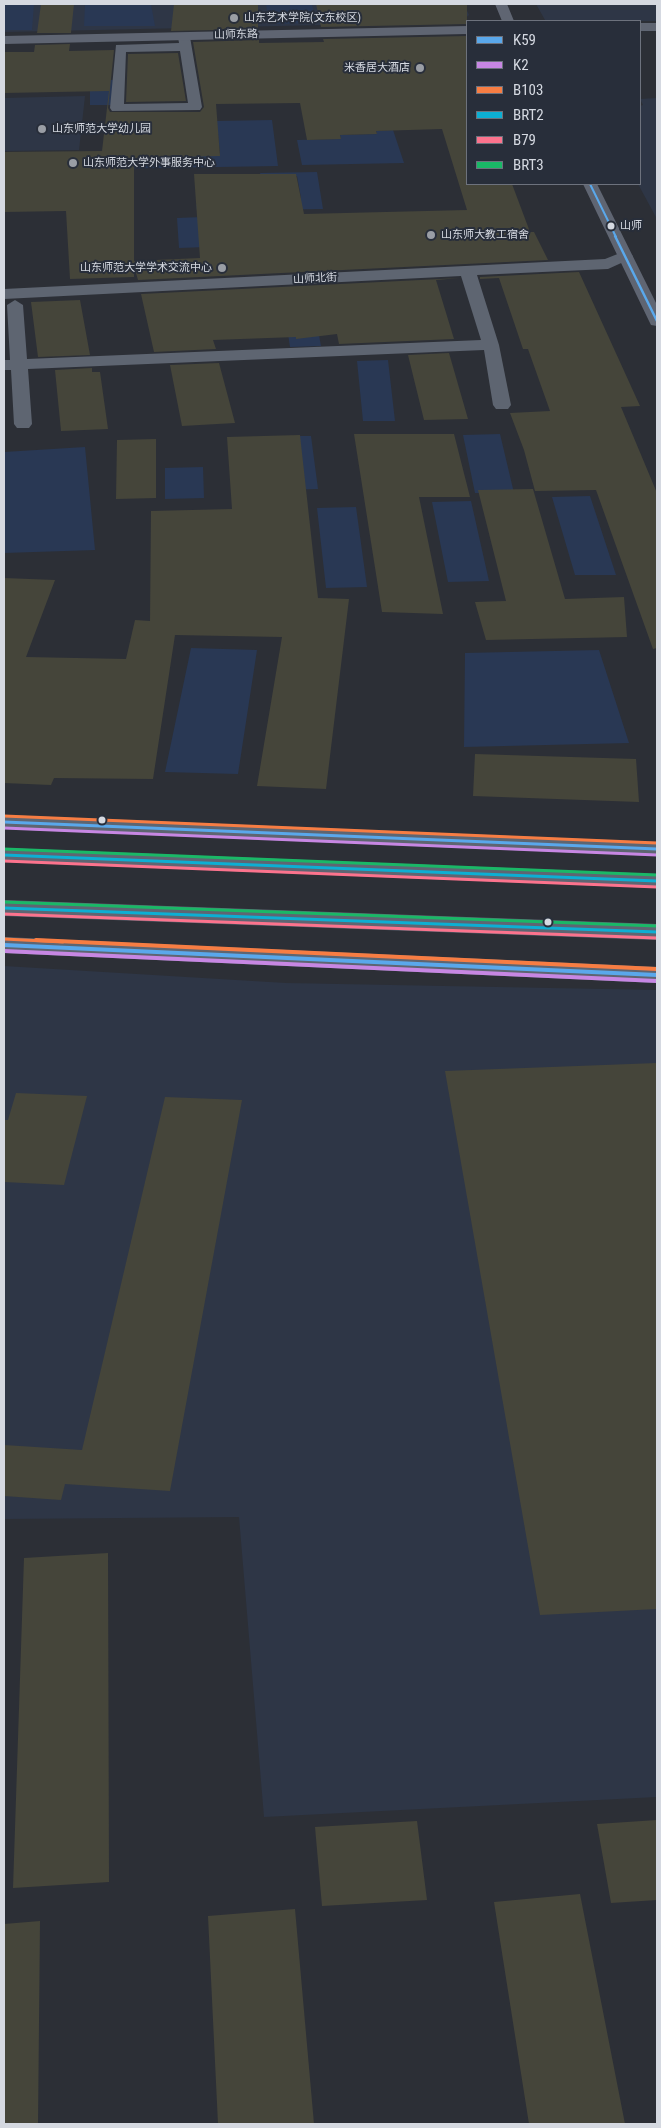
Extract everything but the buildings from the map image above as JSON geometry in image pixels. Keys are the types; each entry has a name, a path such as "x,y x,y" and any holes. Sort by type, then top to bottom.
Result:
{"main road":[{"path":"501,4 508,20"},
{"path":"641,27 657,27"},
{"name":"山师东路","path":"4,40 184,42 466,30"},
{"path":"590,185 657,321"},
{"path":"4,855 657,881"},
{"path":"4,908 657,932"}],"street":[{"path":"184,42 195,107 117,108 120,48 184,42"},
{"name":"山师北街","path":"9,299 608,264 625,256"},
{"path":"468,272 491,345 502,405"},
{"path":"9,299 12,365 23,424"},
{"path":"12,365 230,354 491,345"},
{"path":"4,822 657,849"},
{"path":"4,946 657,975"}],"shaded area":[{"name":"山东艺术学院(文东校区)","path":"4,4 464,4 469,15 461,22 4,32"},
{"path":"4,4 34,4 32,30 4,30"},
{"path":"85,4 151,4 155,26 84,26"},
{"path":"266,4 312,4 316,23 269,24"},
{"path":"536,4 657,4 657,21 545,20"},
{"path":"90,80 114,80 114,105 90,105"},
{"name":"山东师范大学幼儿园","path":"85,96 79,150 4,151 4,98"},
{"path":"657,98 657,219 639,185 641,185 641,106 643,105 641,99"},
{"path":"272,120 278,166 101,169 137,158 220,153 218,134 105,123"},
{"path":"393,130 404,163 302,165 297,140 341,139 340,135 377,134 376,131"},
{"path":"317,172 323,209 197,211 196,204 301,198 297,176 261,176 260,173"},
{"path":"203,217 206,247 179,248 177,218"},
{"path":"315,313 321,346 290,347 285,314"},
{"path":"388,360 395,421 363,421 357,361"},
{"path":"500,434 514,493 475,493 463,435"},
{"path":"274,436 311,436 318,489 280,490"},
{"path":"85,447 95,550 4,553 4,452"},
{"path":"203,467 204,498 165,499 165,468"},
{"path":"590,496 616,575 575,575 552,497"},
{"path":"471,501 489,581 448,582 432,502"},
{"path":"356,507 367,587 326,588 317,508"},
{"path":"191,648 257,650 238,774 165,772"},
{"path":"599,650 629,743 464,747 465,653"},
{"path":"4,966 286,983 657,990 657,1797 264,1817 239,1517 4,1519"}],"transit line":[{"name":"K59","path":"590,185 657,321"},
{"name":"B103","path":"4,816 657,843"},
{"name":"K59","path":"4,822 657,849"},
{"name":"K2","path":"4,828 657,855"},
{"name":"BRT3","path":"4,849 657,875"},
{"name":"BRT2","path":"4,855 657,881"},
{"name":"B79","path":"4,861 657,887"},
{"name":"BRT3","path":"4,902 657,926"},
{"name":"BRT2","path":"4,908 657,932"},
{"name":"B79","path":"4,914 657,938"},
{"name":"B103","path":"4,939 657,969"},
{"name":"K59","path":"4,945 657,975"},
{"name":"K2","path":"4,951 657,981"}],"place":[{"name":"山东艺术学院(文东校区)","path":"234,18"},
{"name":"米香居大酒店","path":"420,68"},
{"name":"山东师范大学幼儿园","path":"42,129"},
{"name":"山东师范大学外事服务中心","path":"73,163"},
{"name":"山师","path":"611,226"},
{"name":"山东师大教工宿舍","path":"431,235"},
{"name":"山东师范大学学术交流中心","path":"222,268"}]}
